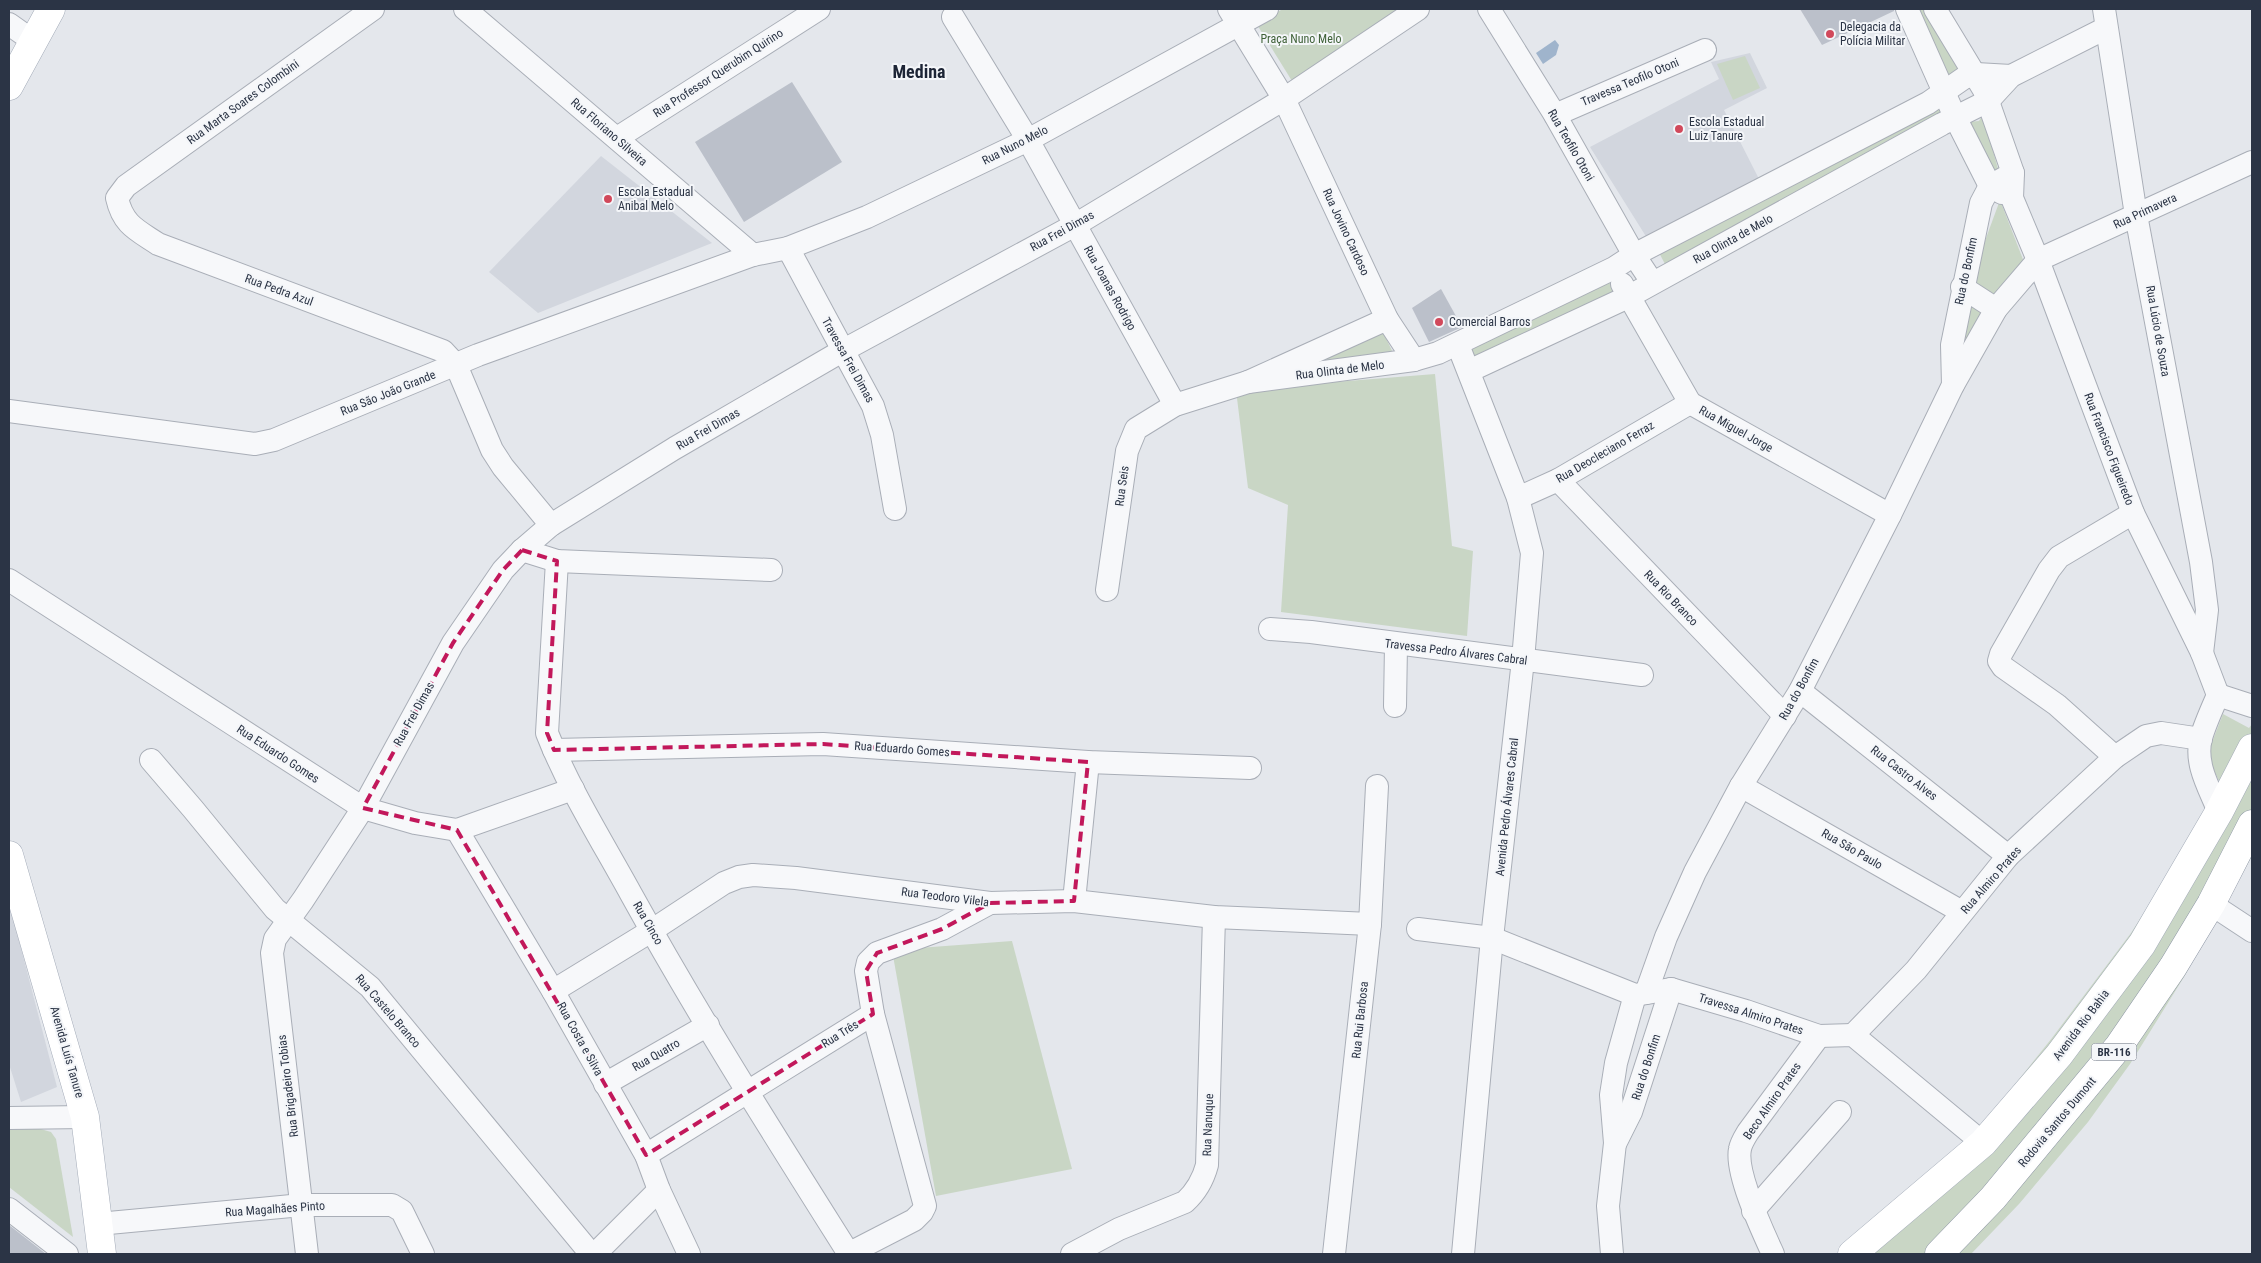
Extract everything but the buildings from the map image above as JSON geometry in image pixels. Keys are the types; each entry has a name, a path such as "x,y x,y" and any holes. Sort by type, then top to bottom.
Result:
{"main road":[{"path":"9,86 51,9"},
{"name":"Avenida Rio Bahia","path":"1852,1254 1983,1143 2059,1055 2142,944 2219,812 2252,748"},
{"name":"Rodovia Santos Dumont","path":"1939,1254 1993,1198 2119,1046 2173,967 2211,904 2252,824"},
{"name":"Avenida Luís Tanure","path":"9,855 85,1117 102,1254"}],"street":[{"name":"Rua Marta Soares Colombini","path":"116,198 126,186 373,9"},
{"name":"Rua Floriano Silveira","path":"466,9 753,255"},
{"name":"Rua Professor Querubim Quirino","path":"617,138 819,9"},
{"name":"Rua Nuno Melo","path":"753,255 788,248 866,216 1028,140 1234,16 1266,9"},
{"path":"1284,100 1418,9"},
{"name":"Rua Teofilo Otoni","path":"1489,9 1555,115 1634,255 1652,282"},
{"path":"1907,9 1945,90 1955,117 1990,186 2012,198"},
{"name":"Rua Francisco Figueiredo","path":"1934,9 1976,74 1988,101 2012,173 2012,198 2038,260 2133,514 2202,653 2218,695"},
{"name":"Rua Jovino Cardoso","path":"1234,16 1284,100 1387,319 1414,360"},
{"name":"Rua Joanas Rodrigo","path":"953,17 1028,140 1076,224 1174,405"},
{"name":"Rua Olinta de Melo","path":"1469,371 1628,297 1652,282 1955,117 1988,101 2011,76 2105,18"},
{"name":"Rua Lúcio de Souza","path":"2105,18 2136,215 2200,562 2207,610 2202,653"},
{"path":"9,24 33,41"},
{"name":"Travessa Teofilo Otoni","path":"1555,115 1705,50"},
{"name":"Rua Olinta de Melo","path":"1248,382 1414,360 1458,345 1614,268 1634,255 1919,108 1964,78 1976,74 2011,76"},
{"name":"Rua Frei Dimas","path":"287,921 303,900 363,808 453,643 503,570 522,550 551,525 675,448 842,351 1076,224 1284,100"},
{"name":"Rua Primavera","path":"2038,260 2252,162"},
{"path":"1990,186 2012,173"},
{"name":"Rua do Bonfim","path":"1953,384 1952,345 1962,287 1981,203 1990,186"},
{"name":"Rua Pedra Azul","path":"116,198 128,224 158,244 435,347 443,351 456,365"},
{"name":"Travessa Frei Dimas","path":"788,248 873,406 882,435 895,509"},
{"name":"Rua São João Grande","path":"9,411 255,444 274,440 456,365 753,255"},
{"name":"Rua do Bonfim","path":"1612,1254 1608,1206 1615,1143 1611,1095 1616,1063 1640,994 1691,880 1741,786 1800,690 1890,515 1953,384 1996,309 2038,260"},
{"name":"Rua Miguel Jorge","path":"1614,268 1628,297 1690,403 1890,515"},
{"path":"1962,287 1996,309"},
{"name":"Rua Olinta de Melo","path":"1174,405 1248,382 1387,319"},
{"path":"1458,345 1469,371"},
{"path":"456,365 492,450 502,467 551,525"},
{"name":"Avenida Pedro Álvares Cabral","path":"1462,1254 1492,938 1523,660 1532,553 1518,498 1469,371"},
{"name":"Rua Deocleciano Ferraz","path":"1518,498 1558,480 1690,403"},
{"name":"Rua Seis","path":"1107,590 1130,439 1136,429 1174,405"},
{"name":"Rua Rio Branco","path":"1558,480 1785,716"},
{"path":"2115,757 2057,705 2003,667 1999,661 2001,654 2039,587 2059,557 2133,514"},
{"path":"522,550 556,561 771,570"},
{"name":"Rua Cinco","path":"556,561 547,733 554,750 573,790 652,931 748,1093 848,1254"},
{"name":"Rua Eduardo Gomes","path":"9,580 363,808 415,823 457,830 573,790"},
{"name":"Travessa Pedro Álvares Cabral","path":"1270,629 1311,632 1396,645 1642,675"},
{"path":"1395,706 1396,645"},
{"name":"Rua Castro Alves","path":"1800,690 2008,856"},
{"path":"2219,812 2202,771 2201,739 2218,695 2252,706"},
{"name":"Rua Almiro Prates","path":"1853,1035 1916,970 2008,856 2115,757 2146,736 2161,733 2201,739"},
{"name":"Rua Eduardo Gomes","path":"554,750 823,744 1088,762 1250,768"},
{"name":"Rua Castelo Branco","path":"151,760 275,909 287,921 354,972 370,988 591,1254"},
{"path":"1074,901 1088,762"},
{"name":"Rua Rui Barbosa","path":"1334,1254 1370,924 1377,786"},
{"name":"Rua São Paulo","path":"1741,786 1962,912"},
{"name":"Rua Costa e Silva","path":"457,830 553,991 646,1155 659,1190 690,1254"},
{"name":"Rua Teodoro Vilela","path":"553,991 652,931 724,883 739,876 796,878 990,903 1074,901 1214,916 1370,924"},
{"name":"Rua Três","path":"646,1155 873,1014 866,972 868,962 877,953 942,930 990,903"},
{"path":"2211,904 2252,931"},
{"name":"Rua Nanuque","path":"1072,1254 1119,1229 1185,1202 1193,1195 1203,1178 1207,1165 1214,916"},
{"name":"Rua Brigadeiro Tobias","path":"287,921 275,939 272,953 308,1254"},
{"path":"1418,929 1492,938"},
{"name":"Travessa Almiro Prates","path":"1492,938 1640,994 1671,990 1746,1011 1819,1036 1853,1035"},
{"name":"Rua do Bonfim","path":"1615,1143 1631,1112 1671,990"},
{"path":"848,1254 914,1220 925,1206 873,1014"},
{"name":"Rua Quatro","path":"605,1084 708,1025"},
{"path":"1853,1035 1983,1143"},
{"name":"Beco Almiro Prates","path":"1773,1254 1753,1211 1739,1160 1740,1148 1748,1132 1819,1036"},
{"path":"1753,1211 1840,1112"},
{"path":"9,1118 85,1117"},
{"path":"594,1254 659,1190"},
{"name":"Rua Magalhães Pinto","path":"98,1224 302,1205 392,1205 402,1211 423,1254"},
{"path":"9,1210 67,1254"}],"highlighted area":[{"path":"522,550 557,561 547,733 554,750 823,744 1088,762 1074,901 990,903 942,929 877,953 866,971 873,1014 646,1155 457,830 363,808 453,643 503,570"}],"shaded area":[{"name":"Escola Estadual Luiz Tanure","path":"1750,53 1767,88 1724,110 1759,179 1647,238 1590,147 1719,79 1711,62"},
{"name":"Escola Estadual Anibal Melo","path":"601,156 712,243 538,313 489,272"},
{"path":"9,902 57,1087 21,1102 9,1064"}],"green space":[{"name":"Praça Nuno Melo","path":"1283,9 1400,9 1292,81 1256,23"},
{"path":"1918,9 1925,9 1966,70 1949,80"},
{"path":"1745,56 1760,88 1733,100 1717,64"},
{"path":"1937,102 1945,116 1665,264 1657,249"},
{"path":"1983,114 1998,169 1990,172 1967,122 1979,121"},
{"path":"2000,200 2024,262 1959,357 1964,298"},
{"path":"1614,278 1622,294 1476,363 1471,349"},
{"path":"1383,332 1395,357 1304,367"},
{"path":"1435,374 1452,546 1473,551 1467,636 1281,612 1288,505 1248,488 1236,390"},
{"path":"2223,714 2249,728 2252,724 2252,856 2184,977 2130,1064 2088,1122 2019,1204 1971,1254 1837,1254 1969,1142 2052,1038 2131,933 2223,790 2207,755"},
{"path":"1012,941 1072,1169 936,1196 892,950"},
{"path":"37,1128 51,1132 56,1139 73,1237 9,1187 9,1130"}],"water":[{"path":"1555,40 1559,45 1556,55 1543,64 1536,53"}],"place":[{"name":"Delegacia da Polícia Militar","path":"1830,34"},
{"name":"Escola Estadual Luiz Tanure","path":"1679,129"},
{"name":"Escola Estadual Anibal Melo","path":"608,199"},
{"name":"Comercial Barros","path":"1439,322"}],"district":[{"name":"Medina","path":"919,72"}]}
